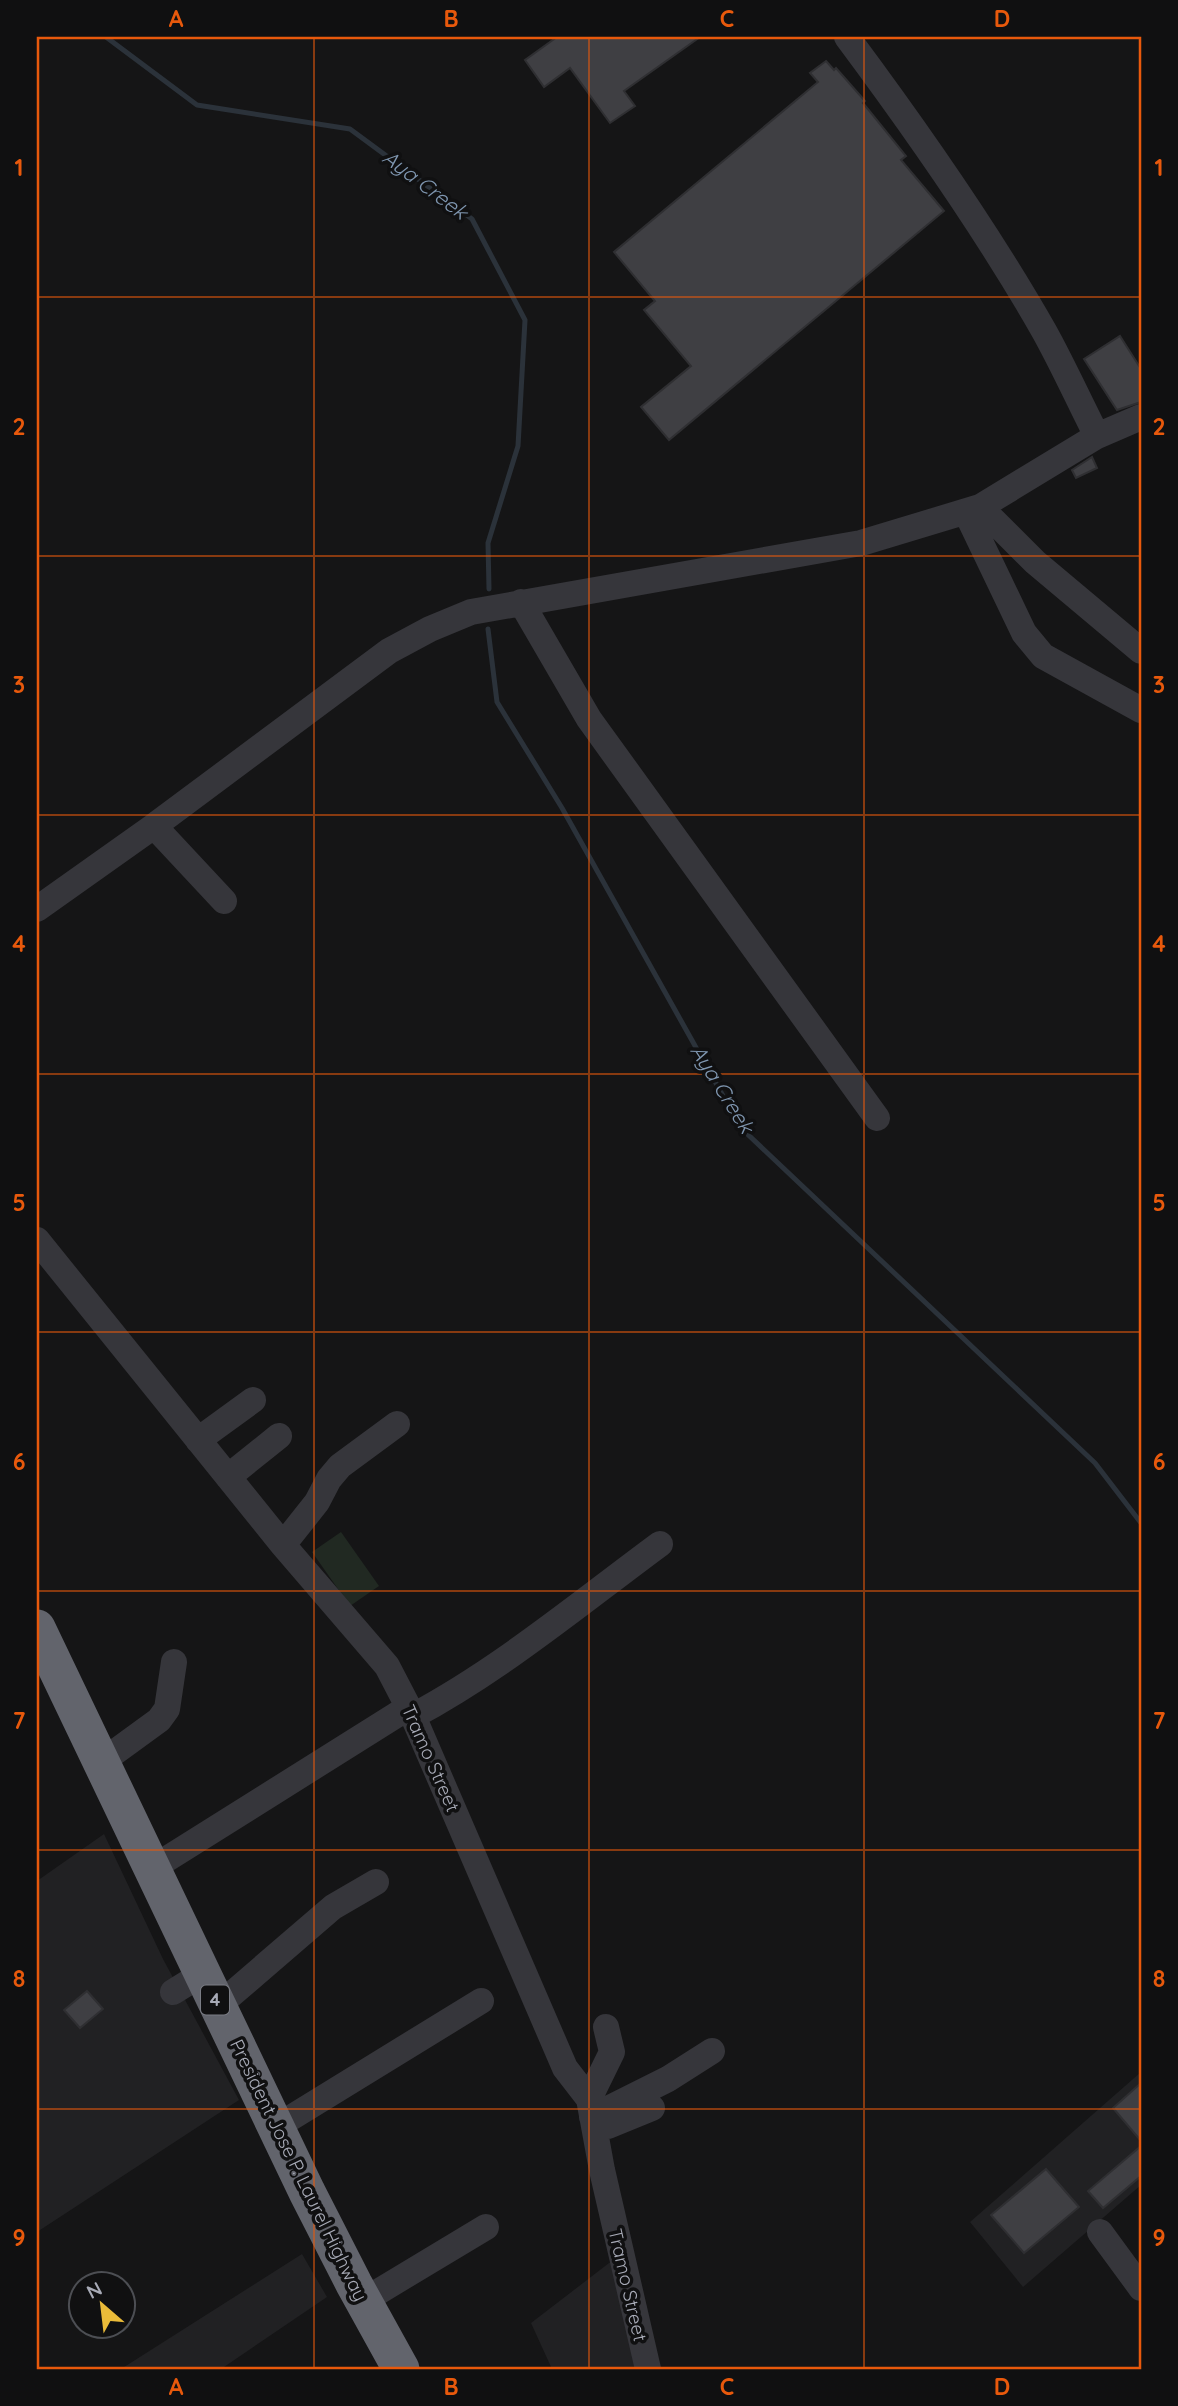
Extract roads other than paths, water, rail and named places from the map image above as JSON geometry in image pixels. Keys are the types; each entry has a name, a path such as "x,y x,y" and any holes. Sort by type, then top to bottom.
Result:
{"highway":[{"name":"President Jose P. Laurel Highway","path":"37,1628 45,1665 100,1763 151,1868 188,1983 218,2006 359,2293 401,2369"}],"street":[{"path":"847,37 880,80 981,230 1044,332 1097,436"},
{"path":"37,909 154,826 389,651 430,629 471,612 520,602 861,543 973,509 1097,436 1141,417"},
{"path":"973,509 1141,651"},
{"path":"973,509 1024,633 1043,656 1141,710"},
{"path":"520,602 589,719 877,1118"},
{"path":"154,826 224,901"},
{"name":"Tramo Street","path":"37,1240 283,1545 387,1666 411,1711 565,2068 592,2116 648,2369"},
{"path":"198,1440 253,1400"},
{"path":"283,1545 317,1502 329,1479 340,1466 397,1424"},
{"path":"228,1477 279,1436"},
{"path":"151,1868 411,1711 447,1698 502,1661 660,1544"},
{"path":"100,1763 159,1720 167,1709 174,1662"},
{"path":"218,2006 333,1907 376,1882"},
{"path":"276,2127 481,2001"},
{"path":"592,2116 612,2052 606,2027"},
{"path":"592,2116 668,2079 712,2051"},
{"path":"592,2116 652,2108"},
{"path":"359,2293 482,2223"},
{"path":"1100,2232 1141,2288"}],"waterway":[{"name":"Aya Creek","path":"106,37 197,105 350,129 472,219 525,320 518,446 488,543 489,589"},
{"name":"Aya Creek","path":"488,629 497,702 562,808 741,1128 1095,1463 1141,1523"}]}
